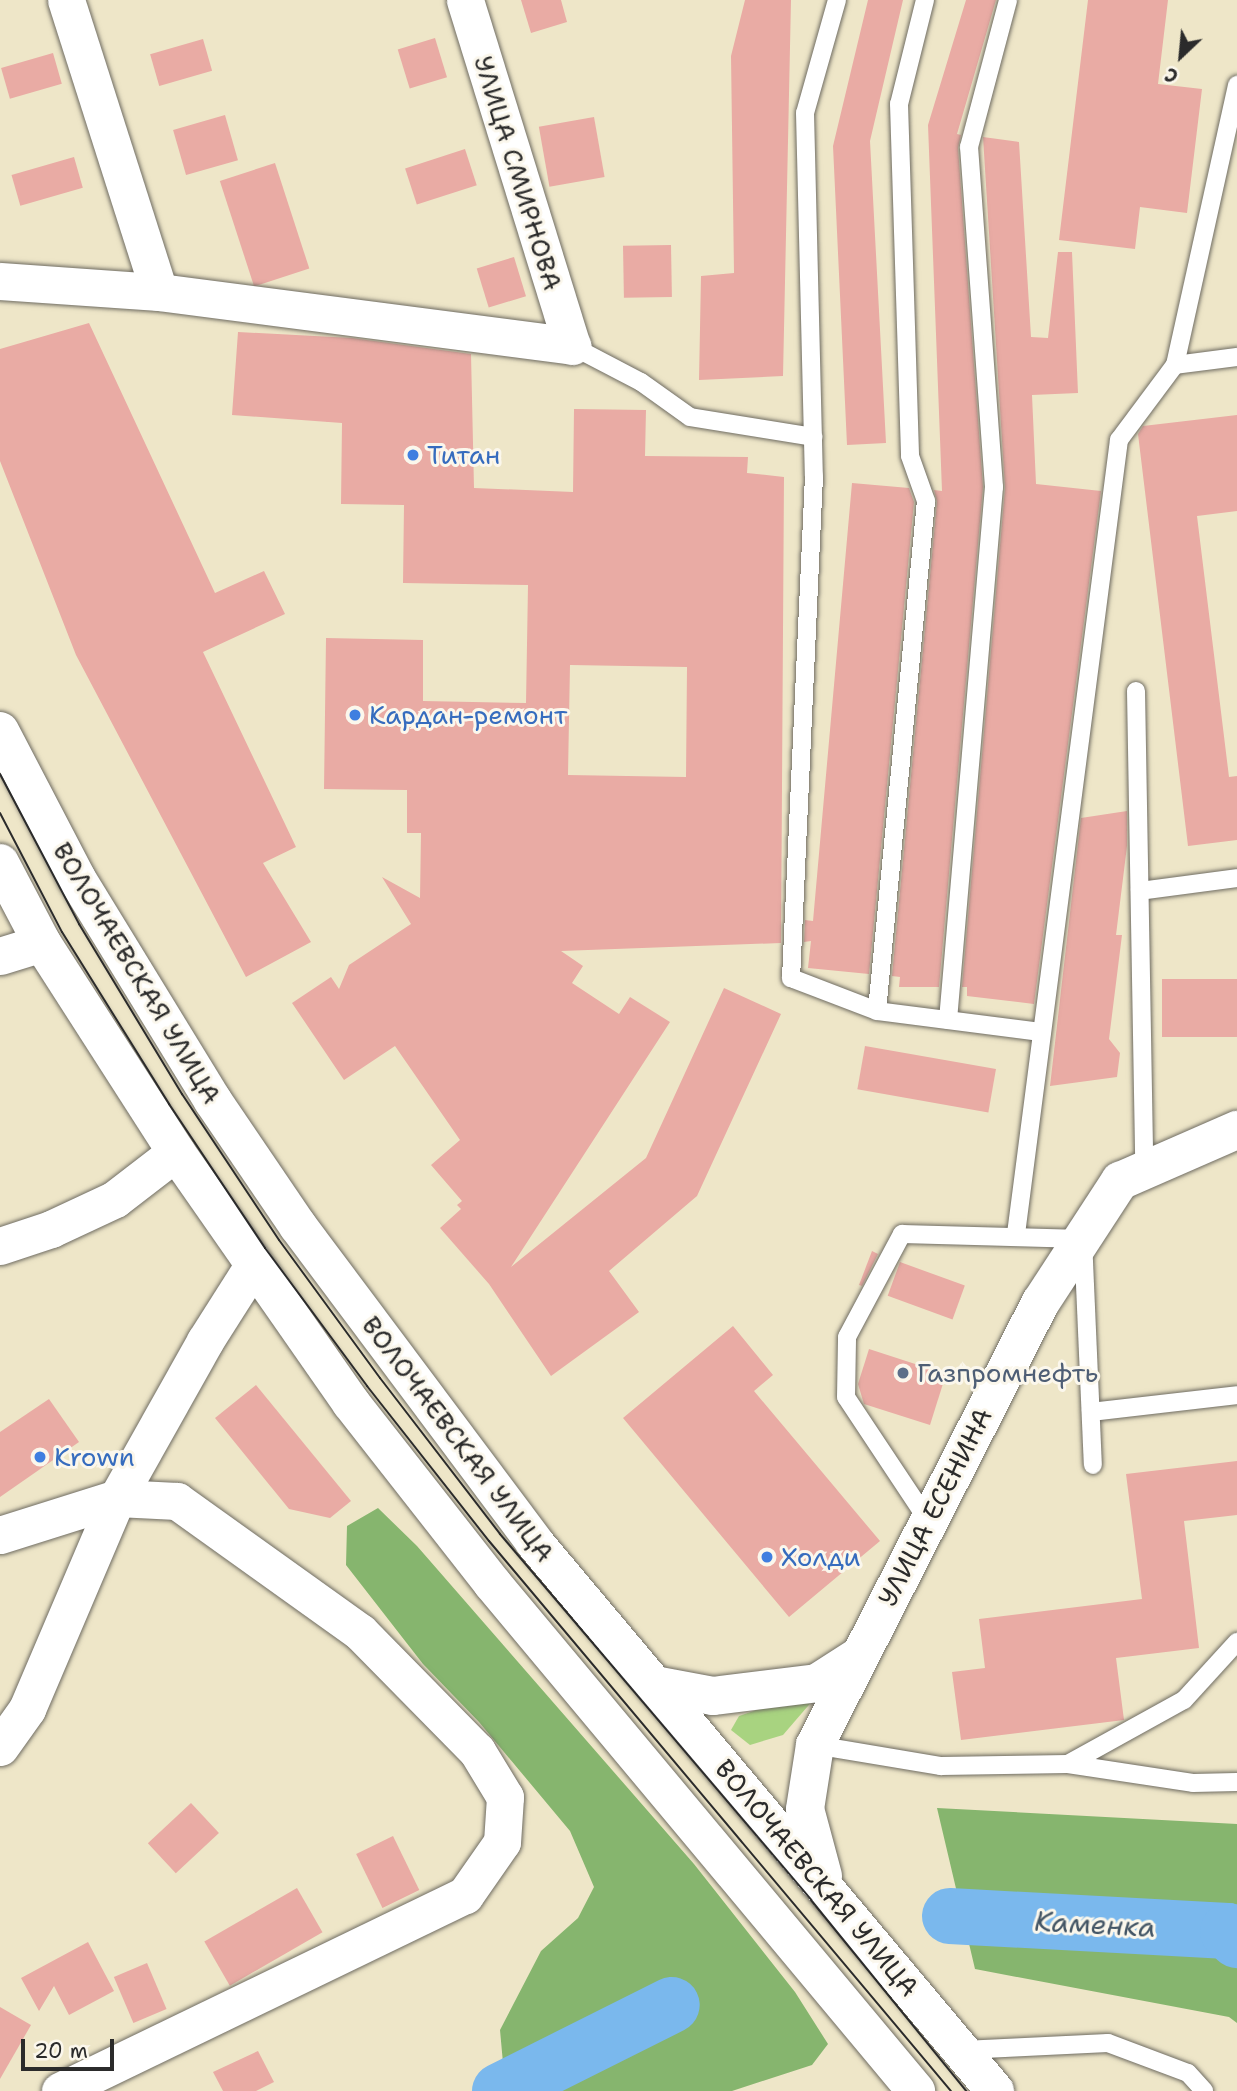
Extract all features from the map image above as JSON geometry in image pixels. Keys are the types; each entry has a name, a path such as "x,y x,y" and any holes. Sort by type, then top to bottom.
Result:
{"main road":[{"name":"ВОЛОЧАЕВСКАЯ УЛИЦА","path":"0,731 77,879 213,1101 298,1226 534,1542 825,1885 995,2091"},
{"path":"0,863 42,943 252,1268 492,1583 916,2091"},
{"name":"УЛИЦА ЕСЕНИНА","path":"825,1885 805,1809 815,1745 927,1519 1041,1302 1120,1181 1237,1130"},
{"path":"654,1685 713,1696 817,1683 859,1656"},
{"path":"780,1927 825,1885"}],"street":[{"path":"66,0 159,292"},
{"name":"УЛИЦА СМИРНОВА","path":"465,0 572,346"},
{"path":"0,281 159,292 572,346"},
{"path":"0,956 42,943"},
{"path":"0,1246 51,1229 115,1199 176,1152"},
{"path":"0,1746 27,1709 117,1498 205,1341 252,1268"},
{"path":"0,1535 117,1498 177,1501 360,1632 477,1751 505,1797 502,1842 465,1895 60,2091"}],"lane":[{"path":"837,0 805,113 813,437 791,978 877,1011 1042,1032"},
{"path":"877,1011 926,501 910,456 899,104 925,0"},
{"path":"948,1020 994,487 969,147 1008,0"},
{"path":"1016,1234 1119,440 1175,365 1237,88"},
{"path":"572,346 641,382 690,416 813,437"},
{"path":"1175,365 1237,358"},
{"path":"1136,691 1144,1170"},
{"path":"1139,891 1237,878"},
{"path":"927,1519 846,1396 848,1337 902,1234 1016,1234 1083,1239 1093,1465"},
{"path":"1091,1412 1237,1395"},
{"path":"1068,1764 1184,1700 1237,1642"},
{"path":"815,1745 941,1766 1068,1764 1193,1783 1237,1782"},
{"path":"960,2050 1108,2043 1188,2073 1204,2091"}],"green space":[{"path":"378,1508 417,1546 694,1864 795,1992 828,2044 812,2065 732,2091 516,2091 504,2074 500,2030 541,1951 578,1918 594,1887 570,1831 479,1722 423,1664 346,1565 347,1526"},
{"path":"814,1699 783,1735 750,1745 731,1730 739,1716 783,1701"},
{"path":"937,1808 1237,1824 1237,2023 1229,2017 975,1969"}],"building":[{"path":"521,0 561,0 567,22 531,33"},
{"path":"745,0 791,0 783,376 699,380 701,276 734,273 731,56"},
{"path":"868,0 903,0 870,141 886,443 847,445 833,146"},
{"path":"966,0 996,0 957,134 961,135 958,148 983,487 939,987 899,987 900,977 892,976 937,502 934,490 942,491 928,125"},
{"path":"1088,0 1168,0 1158,84 1202,89 1187,213 1140,207 1135,249 1059,240"},
{"path":"435,38 447,77 410,89 398,49"},
{"path":"203,39 212,71 159,86 150,54"},
{"path":"53,53 62,84 10,99 1,68"},
{"path":"225,115 238,160 186,175 173,130"},
{"path":"594,117 605,177 549,187 539,127"},
{"path":"983,137 1019,142 1031,337 1048,338 1058,252 1072,252 1078,393 1032,395 1036,484 1101,491 1034,1004 967,996 967,987 962,987 1005,488"},
{"path":"465,149 477,185 417,205 405,168"},
{"path":"74,157 83,188 20,206 12,175"},
{"path":"275,163 309,269 254,286 220,181"},
{"path":"671,245 672,297 624,298 623,246"},
{"path":"514,257 526,296 489,308 477,268"},
{"path":"89,323 215,593 264,571 285,614 203,652 296,847 263,863 311,942 246,977 76,655 0,461 0,349"},
{"path":"238,332 352,338 471,354 474,488 573,492 574,409 646,410 645,456 748,457 747,473 784,477 781,943 561,951 583,966 572,983 619,1014 630,997 670,1022 511,1267 646,1158 724,988 781,1014 697,1196 609,1271 639,1312 551,1376 489,1284 440,1228 461,1209 457,1205 462,1201 431,1165 460,1140 395,1046 344,1080 292,1003 331,977 339,989 349,965 411,924 382,877 420,898 421,833 407,833 407,790 324,789 326,638 423,640 423,701 526,703 528,585 403,583 404,505 341,504 342,423 232,415","holes":["570,665 687,667 686,777 568,775"]},
{"path":"1237,415 1237,511 1197,516 1229,777 1237,776 1237,840 1188,846 1138,434 1143,426"},
{"path":"852,483 909,488 914,502 869,974 808,968 811,941 804,942 805,920 813,921"},
{"path":"1127,811 1127,846 1116,935 1122,935 1109,1039 1120,1053 1117,1077 1050,1086 1081,818"},
{"path":"1162,979 1237,979 1237,1037 1162,1037"},
{"path":"865,1046 996,1069 988,1112 857,1089"},
{"path":"872,1251 878,1254 862,1286 859,1285"},
{"path":"900,1262 965,1286 953,1319 888,1296"},
{"path":"733,1326 773,1375 754,1391 880,1541 789,1617 623,1418"},
{"path":"869,1349 946,1374 930,1425 864,1404 858,1384"},
{"path":"256,1385 351,1501 330,1518 289,1509 215,1418"},
{"path":"49,1399 79,1442 0,1497 0,1432"},
{"path":"1237,1461 1237,1515 1184,1521 1199,1648 1116,1658 1124,1720 961,1740 952,1672 985,1668 979,1619 1142,1599 1126,1474"},
{"path":"191,1803 219,1833 176,1873 148,1843"},
{"path":"393,1836 419,1890 382,1908 356,1854"},
{"path":"297,1888 322,1932 230,1986 204,1942"},
{"path":"88,1942 114,1991 69,2015 54,1986 39,2011 21,1978"},
{"path":"147,1963 167,2009 133,2023 114,1977"},
{"path":"0,2007 31,2025 0,2079"},
{"path":"258,2051 274,2082 256,2091 223,2091 213,2072"}],"waterway":[{"name":"Каменка","path":"950,1916 1228,1931 1237,1940"},
{"name":"Каменка","path":"500,2091 672,2005"}],"tram line":[{"path":"0,774 79,924 182,1094 279,1240 380,1378 500,1534 811,1900 966,2091"},
{"path":"0,813 62,932 169,1104 265,1248 367,1386 489,1541 951,2091"}],"place":[{"name":"Титан","path":"413,455"},
{"name":"Кардан-ремонт","path":"355,715"},
{"name":"Газпромнефть","path":"903,1373"},
{"name":"Krown","path":"40,1457"},
{"name":"Холди","path":"767,1557"}]}
